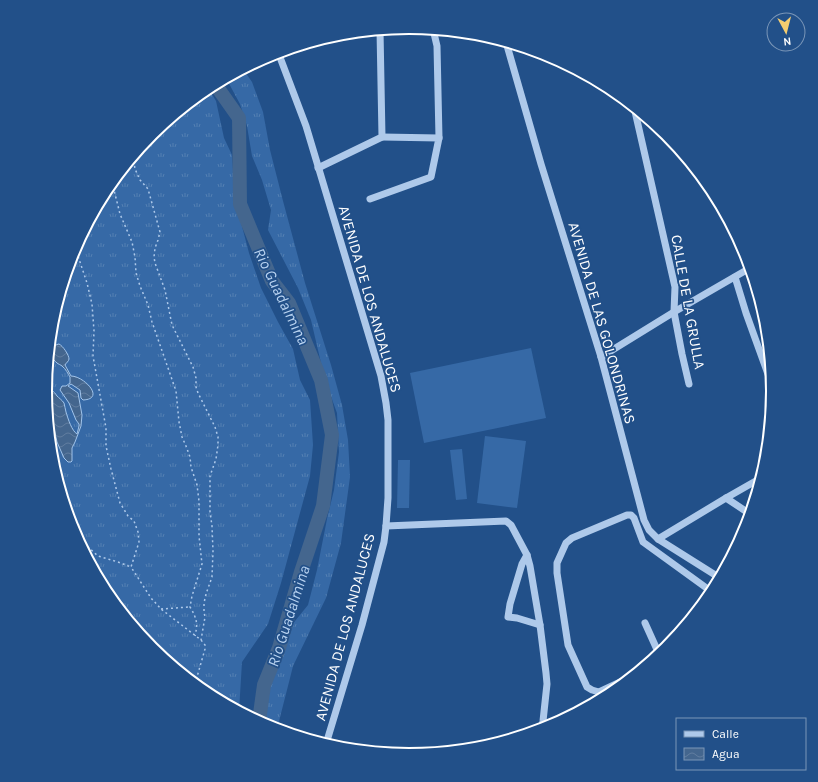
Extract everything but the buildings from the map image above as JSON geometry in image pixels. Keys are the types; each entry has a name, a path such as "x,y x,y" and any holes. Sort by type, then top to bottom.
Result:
{"street":[{"path":"380,35 382,137"},
{"path":"370,199 431,177 439,138 437,46 434,35"},
{"name":"AVENIDA DE LAS GOLONDRINAS","path":"508,48 541,164 601,357 644,520 649,530 658,539 715,575"},
{"name":"AVENIDA DE LOS ANDALUCES","path":"280,58 306,126 381,376 388,420 388,498 384,542 364,617 328,738"},
{"name":"CALLE DE LA GRULLA","path":"636,116 675,287 674,312 689,384"},
{"path":"318,168 382,137 439,138"},
{"path":"601,357 674,312 745,271"},
{"path":"735,277 765,365"},
{"path":"658,539 754,482"},
{"path":"726,498 745,511"},
{"path":"604,690 599,692 587,687 568,645 557,573 557,562 566,543 572,538 627,515 631,515 634,518 643,542 707,588"},
{"path":"386,526 506,522 511,525 527,555 540,625 547,684 543,722"},
{"path":"527,555 522,564 508,611 508,617 517,618 540,625"},
{"path":"645,623 656,648"}],"path":[{"path":"134,164 140,180 148,189 160,232 154,248 154,257 155,264 165,290 172,325 193,367 198,393 215,427 218,437 216,459 210,476 210,512 213,551 212,576 204,603 204,612 206,617 201,640"},
{"path":"114,190 120,214 132,242 136,273 140,286 148,305 152,322 176,391 182,437 190,457 190,467 197,485 199,501 199,536 202,564 190,607 195,615 197,624 195,636"},
{"path":"78,256 92,304 94,331 93,356 106,428 106,446 120,502 128,516 134,522 138,532 139,542 131,567"},
{"path":"88,547 98,556 131,567 151,598 161,609 201,640 205,645 205,648 197,678"},
{"path":"161,609 190,607"}],"green space":[{"path":"246,74 252,82 263,112 270,150 305,283 342,405 348,440 350,477 341,543 326,598 293,666 278,723 256,713 268,693 273,660 278,642 308,605 334,490 339,452 337,413 325,380 311,320 298,288 268,230 271,210 262,180 252,156 247,126 240,104 229,83"},
{"path":"212,94 216,101 224,138 232,155 234,186 239,215 249,253 261,288 293,349 300,380 310,400 313,445 310,476 281,583 268,624 242,662 239,705 211,688 174,659 141,626 126,608 100,569 79,528 64,483 55,438 53,414 53,368 59,321 71,276 89,233 112,193 141,156 174,123"},
{"path":"531,348 546,418 424,443 410,373"},
{"path":"485,436 526,441 517,508 477,503"},
{"path":"462,449 467,499 456,500 450,450"},
{"path":"398,460 410,460 409,508 397,508"}],"water":[{"path":"55,345 61,345 68,355 69,360 65,365 71,376 87,383 93,392 93,396 90,399 83,400 81,398 80,390 71,384 68,386 78,393 82,415 81,426 72,448 71,462 68,462 64,458 57,442 54,429 52,391 64,403 70,424 77,434 79,424 69,403 60,390 62,386 66,386 70,383 70,377 65,369 54,360"}],"waterway":[{"name":"Rio Guadalmina","path":"219,89 239,118 240,204 272,281 289,303 321,380 332,435 323,506 301,572 279,648 264,685 260,715"}]}
